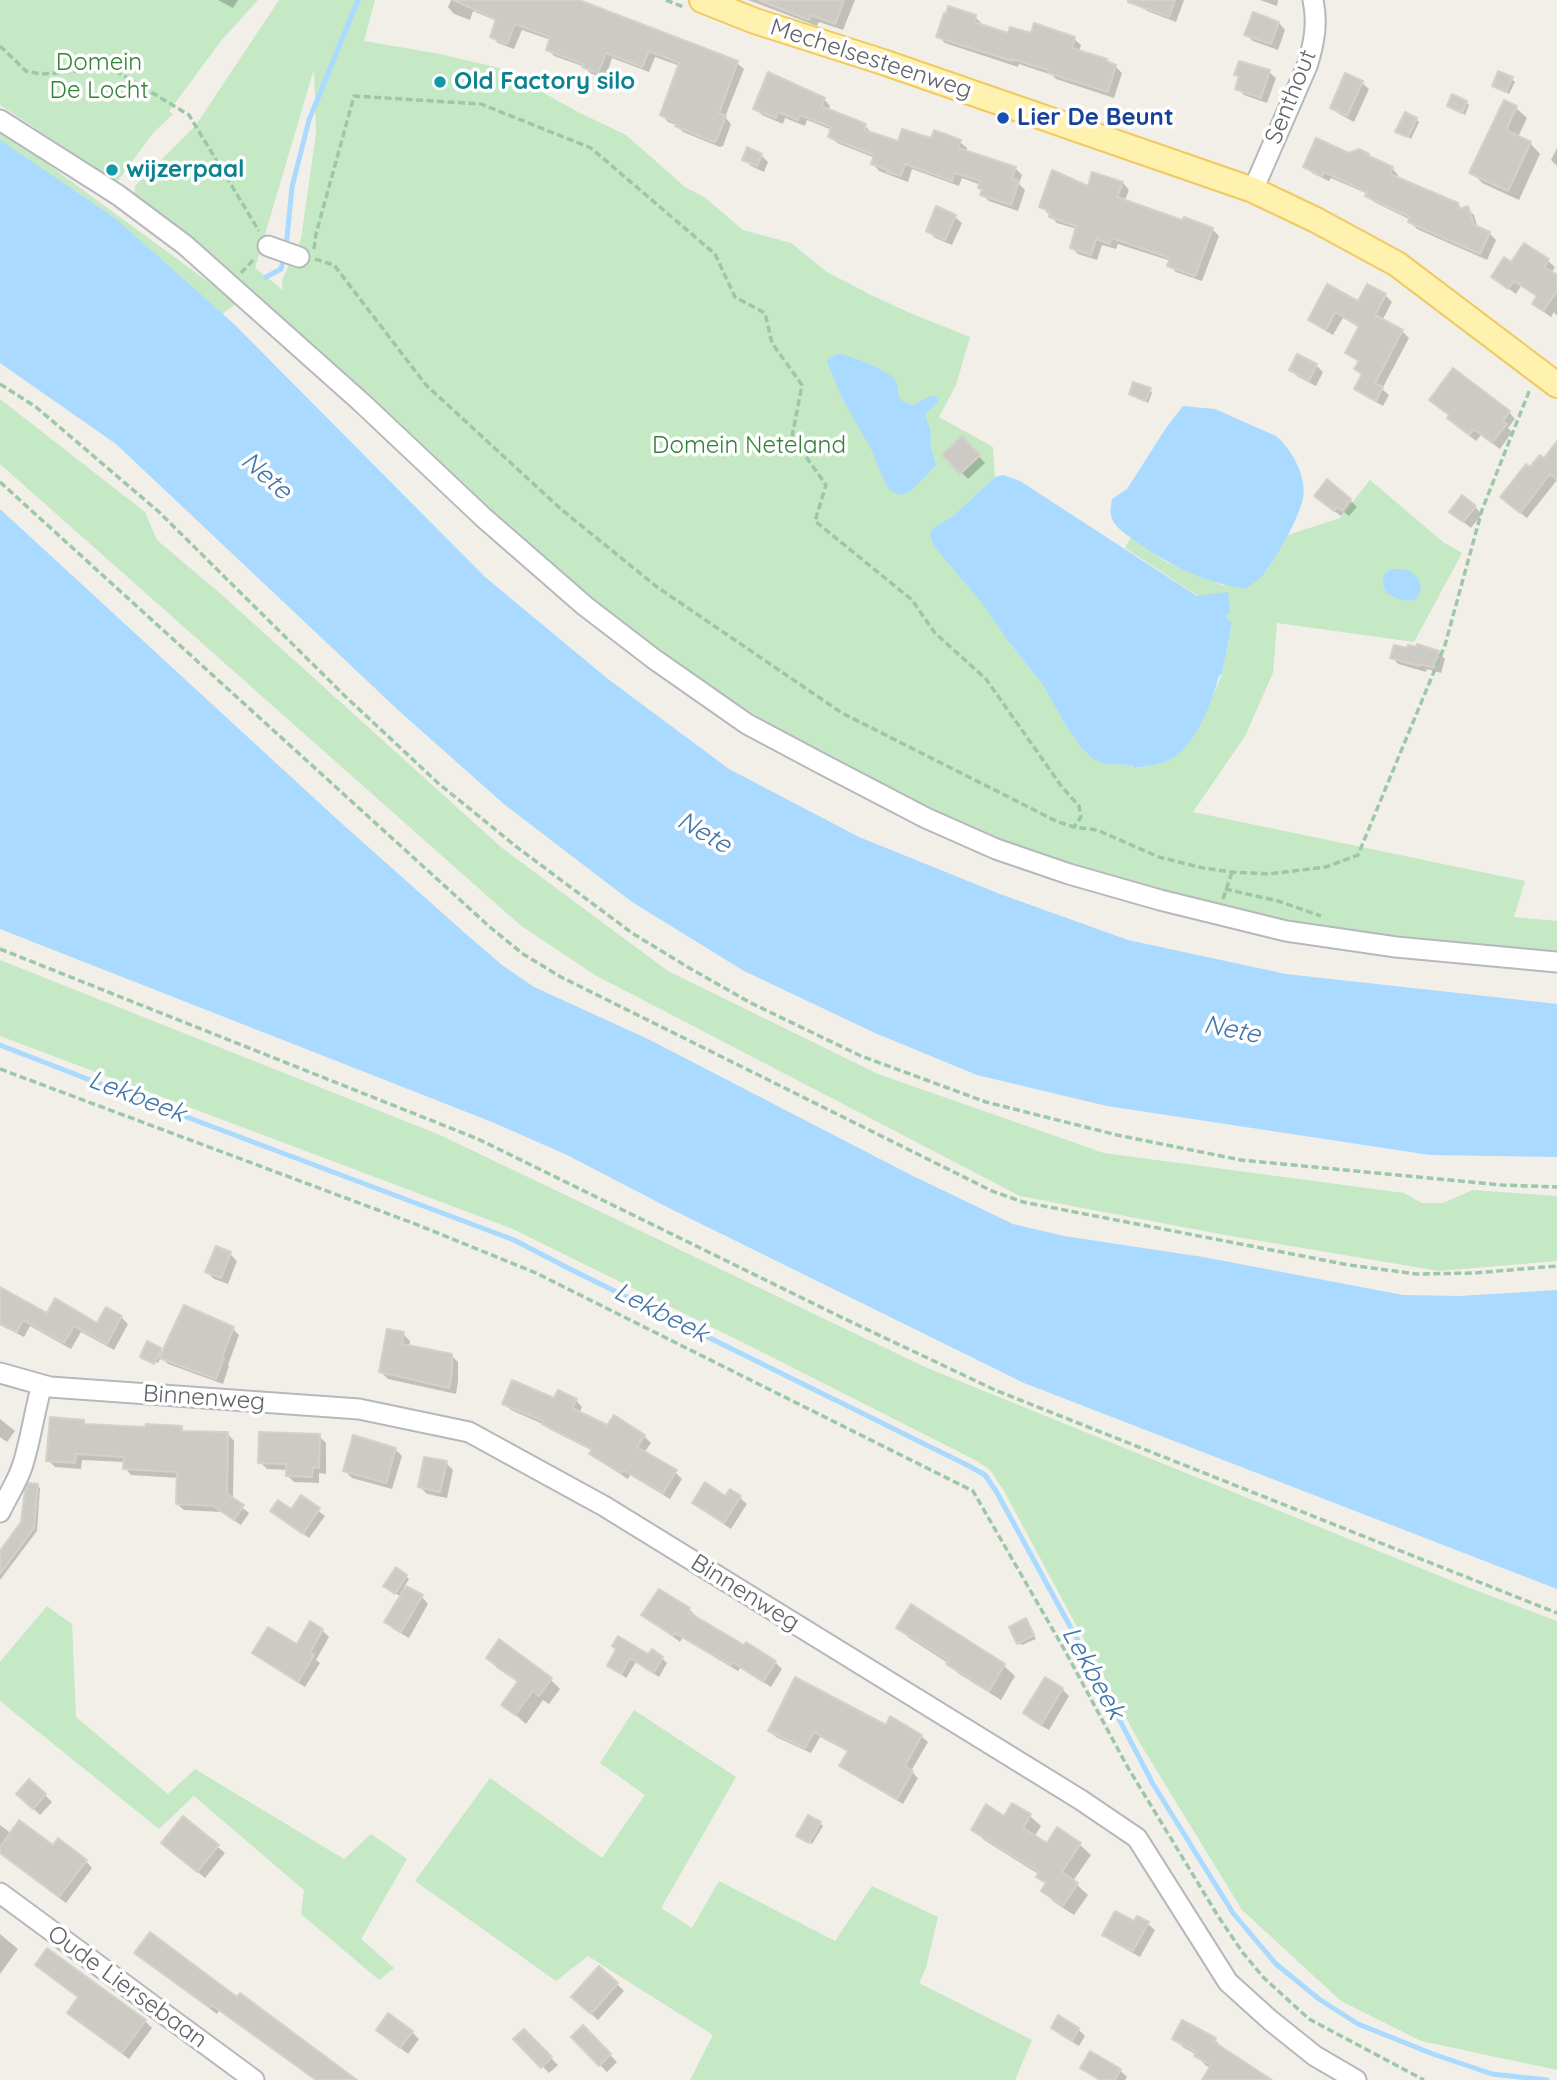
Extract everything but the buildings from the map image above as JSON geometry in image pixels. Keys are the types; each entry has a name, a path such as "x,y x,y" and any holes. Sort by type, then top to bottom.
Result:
{"main road":[{"name":"Mechelsesteenweg","path":"702,0 755,21 1252,190 1316,220 1397,264 1548,389"}],"street":[{"name":"Senthout","path":"1252,190 1310,57 1316,22 1313,0"},
{"path":"0,120 118,195 185,245 361,402 484,518 585,606 654,659 747,723 915,812 996,849 1160,901 1286,931 1396,947 1557,962"},
{"path":"268,246 299,257"},
{"name":"Binnenweg","path":"0,1373 50,1387 359,1409 469,1432 604,1506 1081,1800 1137,1838 1228,1982 1315,2056 1356,2080"},
{"path":"0,1512 21,1471 42,1385"},
{"name":"Oude Liersebaan","path":"0,1893 254,2080"}],"path":[{"path":"0,46 26,71 41,74 109,69 116,71 189,115 268,246 244,268 232,286"},
{"path":"1074,827 1081,817 1079,806 1062,787 986,679 935,633 912,600 815,521 827,485 792,437 802,385 772,343 765,313 735,297 715,254 591,148 481,104 354,96 316,234 314,259 334,265 426,385 562,510 657,587 842,713 1056,821 1074,827 1097,830 1159,857 1203,868 1269,874 1326,867 1358,855 1445,646 1482,510 1531,387 1548,389"},
{"path":"0,384 36,407 159,512 346,697 438,783 518,848 632,933 751,1003 860,1056 986,1102 1117,1135 1241,1160 1502,1185 1557,1187"},
{"path":"0,482 491,928 523,954 562,977 992,1191 1023,1202 1349,1265 1417,1274 1474,1273 1557,1266"},
{"path":"1232,872 1225,889 1279,901 1321,917"},
{"path":"0,949 478,1139 995,1390 1557,1613"},
{"path":"0,1069 406,1220 536,1273 973,1491 1058,1638 1127,1766 1243,1953 1264,1978 1309,2019 1424,2080"}],"green space":[{"name":"Domein De Locht","path":"0,0 258,0 221,41 169,111 173,114 153,133 117,182 0,105"},
{"name":"Domein Neteland","path":"279,0 375,0 364,41 440,54 499,68 626,135 685,187 704,197 743,230 791,243 827,272 910,313 970,337 956,385 939,417 993,447 995,477 954,515 933,528 1008,641 1043,685 1080,746 1105,764 1133,765 1136,768 1164,762 1179,753 1222,674 1232,625 1198,596 1125,548 1131,537 1166,562 1222,585 1266,572 1288,535 1340,518 1370,480 1443,542 1462,553 1414,642 1277,623 1273,673 1245,736 1193,812 1525,881 1514,917 1557,921 1557,951 1324,929 1131,884 985,836 858,776 713,690 616,621 469,495 270,307 134,199 135,186 196,125","holes":["314,69 316,133 301,239 282,280 283,290 255,268"]},
{"path":"0,130 237,303 217,318 0,163"},
{"path":"0,399 145,512 157,540 222,595 502,848 668,971 878,1074 1104,1153 1404,1193 1422,1203 1443,1203 1473,1190 1557,1196 1557,1261 1439,1271 1225,1235 1020,1196 595,975 520,925 0,464"},
{"path":"0,960 440,1135 925,1367 1557,1621 1557,2070 1421,2041 1341,2001 1242,1910 1138,1740 1004,1491 990,1470 756,1349 513,1229 0,1036"},
{"path":"47,1606 72,1624 76,1717 168,1794 195,1769 344,1859 371,1834 407,1859 361,1939 394,1968 379,1980 301,1914 304,1890 194,1796 159,1829 0,1701 0,1662"},
{"path":"634,1710 736,1777 661,1908 692,1928 719,1881 835,1941 872,1886 938,1917 926,1968 919,1983 1032,2040 1015,2080 690,2080 713,2035 588,1956 556,1981 415,1881 490,1778 602,1858 645,1795 600,1763"}],"water":[{"name":"Nete","path":"0,140 116,219 235,325 485,577 608,679 729,769 859,837 1000,894 1128,940 1286,974 1557,1004 1557,1157 1430,1155 1107,1106 977,1075 875,1033 744,971 632,902 505,805 398,710 116,444 0,363"},
{"path":"837,354 869,364 892,377 898,386 898,396 906,403 913,405 935,396 939,401 925,414 936,465 911,491 901,495 891,491 886,485 827,362"},
{"path":"1183,406 1215,409 1276,436 1293,456 1303,481 1303,498 1293,526 1266,571 1246,589 1202,578 1176,566 1127,535 1117,527 1112,518 1112,499 1127,489"},
{"path":"1003,475 1020,481 1197,596 1228,592 1230,612 1225,616 1232,624 1222,674 1196,732 1182,751 1173,758 1160,764 1135,768 1133,765 1105,764 1093,759 1080,746 1043,685 982,603 933,545 930,533 933,528 954,515 995,477"},
{"path":"0,509 339,821 502,965 534,987 648,1039 911,1175 1013,1224 1064,1236 1203,1257 1403,1295 1460,1296 1557,1290 1557,1589 1024,1383 567,1155 492,1122 0,929"},
{"path":"1392,569 1412,572 1416,577 1420,590 1415,599 1399,599 1385,590 1384,575"}],"waterway":[{"path":"286,247 292,187 309,120 358,0"},
{"path":"266,277 281,269 284,257"},
{"name":"Lekbeek","path":"0,1045 514,1240 985,1475 1083,1650 1153,1784 1233,1913 1276,1964 1319,1999 1358,2024 1492,2074 1547,2080"}],"place":[{"name":"Old Factory silo","path":"440,82"},
{"name":"Lier De Beunt","path":"1003,118"},
{"name":"wijzerpaal","path":"112,170"}]}
